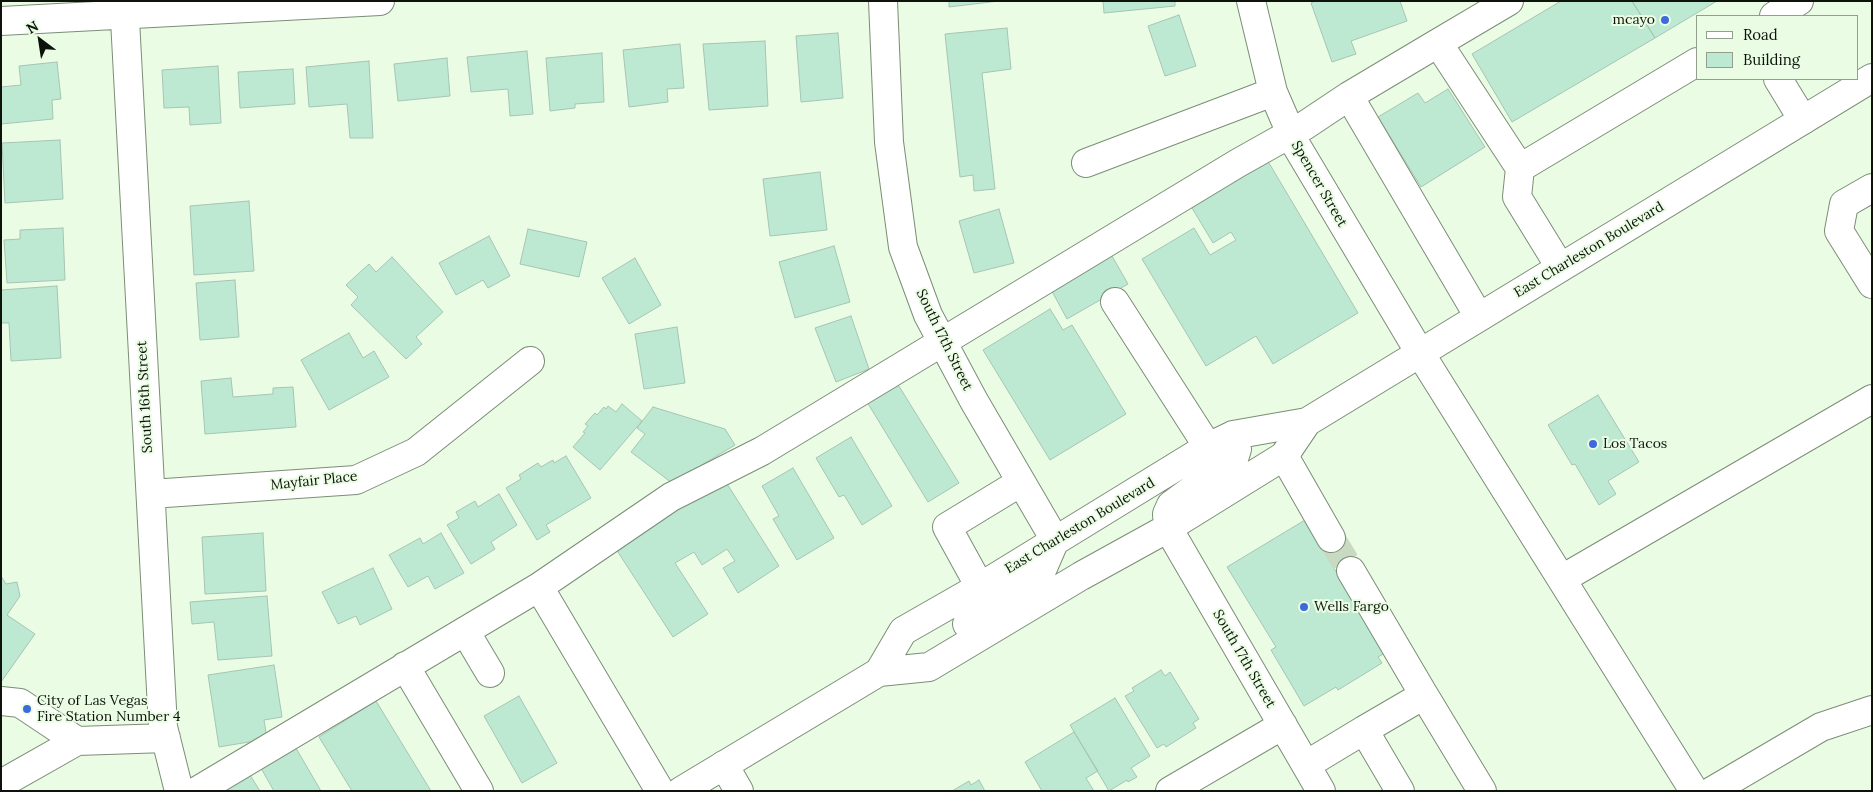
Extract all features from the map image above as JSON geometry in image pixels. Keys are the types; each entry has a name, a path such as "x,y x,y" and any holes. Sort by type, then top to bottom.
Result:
{"street":[{"path":"1,21 124,8 380,1"},
{"name":"South 17th Street","path":"883,1 889,142 903,247 928,315 974,401 1055,540"},
{"name":"Spencer Street","path":"1251,1 1273,92 1296,146 1420,353 1694,791"},
{"path":"197,791 539,587 671,497 762,451 1509,1"},
{"path":"1776,15 1799,1"},
{"name":"South 16th Street","path":"124,8 164,727 179,791"},
{"path":"1438,43 1520,168 1517,197 1560,267"},
{"path":"1520,168 1696,63"},
{"name":"East Charleston Boulevard","path":"879,672 903,632 1208,447 1233,435 1307,422 1872,78"},
{"path":"1779,80 1803,120"},
{"path":"1086,163 1273,92"},
{"path":"1349,96 1479,317"},
{"path":"1872,188 1844,204 1839,231 1872,284"},
{"path":"1115,302 1208,447"},
{"name":"Mayfair Place","path":"151,494 356,480 416,452 530,361"},
{"path":"1562,579 1872,399"},
{"name":"East Charleston Boulevard","path":"681,791 879,672 928,667 1081,576 1168,528 1284,456 1307,422"},
{"path":"1168,528 1167,514 1171,505 1234,458 1237,449 1233,435"},
{"path":"1284,456 1331,538"},
{"path":"980,587 947,527 1021,482"},
{"name":"South 17th Street","path":"1168,528 1321,791"},
{"path":"928,667 934,645 1039,577 1055,540"},
{"path":"1351,571 1482,791"},
{"path":"539,587 660,791"},
{"path":"465,631 490,673"},
{"path":"405,666 479,791"},
{"path":"1306,765 1424,695"},
{"path":"1,701 20,702 77,741"},
{"path":"1712,791 1821,727 1872,710"},
{"path":"1170,791 1283,725"},
{"path":"1364,730 1400,791"},
{"path":"1,784 77,741 166,738"},
{"path":"724,765 739,791"}],"building":[{"path":"949,1 999,1 949,7"},
{"path":"1103,1 1175,1 1175,6 1104,13"},
{"path":"1315,1 1400,1 1407,21 1351,41 1356,54 1332,62 1311,3"},
{"path":"1561,1 1632,1 1655,38 1512,122 1472,54"},
{"name":"mcayo","path":"1632,1 1717,1 1655,38"},
{"path":"1179,15 1196,66 1165,76 1148,26"},
{"path":"1007,28 1011,69 982,73 995,189 974,191 973,175 960,177 945,34"},
{"path":"838,33 843,98 801,102 796,36"},
{"path":"765,41 768,106 709,110 703,44"},
{"path":"680,44 684,88 667,89 668,102 629,107 623,50"},
{"path":"527,51 533,114 510,116 508,89 471,92 467,57"},
{"path":"602,53 604,102 575,104 575,108 550,111 546,58"},
{"path":"447,58 450,96 398,101 394,64"},
{"path":"369,61 373,138 350,138 347,104 309,107 306,67"},
{"path":"57,62 61,99 52,100 53,119 1,124 1,87 21,85 19,66"},
{"path":"218,66 221,123 190,125 189,107 164,108 162,70"},
{"path":"293,69 295,104 240,108 238,72"},
{"path":"1448,89 1485,147 1421,187 1378,117 1418,93 1425,103"},
{"path":"60,140 63,199 5,203 2,143"},
{"path":"1266,158 1358,313 1273,364 1256,336 1206,366 1142,259 1194,228 1210,255 1236,240 1231,232 1213,243 1189,203"},
{"path":"820,172 827,230 770,236 763,179"},
{"path":"249,201 254,271 194,275 190,206"},
{"path":"999,209 1014,263 974,273 959,221"},
{"path":"63,228 65,280 7,283 4,240 20,239 20,230"},
{"path":"528,229 587,242 579,277 520,264"},
{"path":"489,236 510,276 488,288 483,280 456,295 439,263"},
{"path":"834,246 850,302 795,318 779,262"},
{"path":"1108,249 1128,284 1067,319 1048,284"},
{"path":"392,257 443,312 416,337 422,344 406,359 351,305 358,297 346,285 369,264 376,272"},
{"path":"635,258 661,305 629,324 602,278"},
{"path":"235,280 239,337 200,340 196,283"},
{"path":"57,286 61,358 11,361 9,323 1,323 1,290"},
{"path":"1050,309 1063,330 1072,325 1126,414 1050,460 983,350"},
{"path":"851,316 869,369 836,382 815,328"},
{"path":"677,327 685,383 644,389 635,334"},
{"path":"349,333 363,358 374,351 389,377 329,410 301,360"},
{"path":"231,378 233,397 273,394 273,388 293,387 296,427 205,434 201,381"},
{"path":"897,383 959,483 928,502 867,402"},
{"name":"Los Tacos","path":"1598,395 1639,462 1608,481 1616,494 1599,505 1575,464 1572,465 1548,425"},
{"path":"622,404 642,421 600,470 573,447 585,433 583,432 588,426 585,424 595,413 597,415 604,407 606,409 608,406 616,412"},
{"path":"653,407 725,429 735,445 672,483 631,452 645,434 637,428"},
{"path":"851,437 892,506 862,525 844,495 839,497 816,458"},
{"path":"566,456 591,498 546,525 550,532 537,540 506,488 521,479 519,475 538,463 541,467 553,460 554,463"},
{"path":"793,468 834,538 797,560 773,519 779,516 762,486"},
{"path":"724,479 779,566 738,593 723,568 735,561 727,549 702,565 694,552 675,563 708,614 673,637 616,549"},
{"path":"499,494 517,525 491,542 495,549 471,564 447,525 459,518 456,512 475,501 478,507"},
{"name":"Wells Fargo","path":"1305,520 1385,653 1378,657 1382,663 1338,690 1336,687 1304,706 1271,650 1276,647 1227,567"},
{"path":"263,533 266,591 205,594 202,537"},
{"path":"441,533 464,573 435,589 428,576 408,587 389,555 420,538 423,544"},
{"path":"373,568 392,609 360,625 356,616 338,624 322,592"},
{"path":"1,576 6,584 17,582 20,596 7,615 35,634 1,682"},
{"path":"267,596 272,656 218,660 214,622 192,624 190,602"},
{"path":"274,665 282,717 264,720 267,739 219,747 208,675"},
{"path":"1161,670 1165,676 1170,672 1199,719 1193,723 1196,728 1166,747 1164,744 1157,748 1125,696 1134,691 1132,688"},
{"path":"519,696 557,763 522,783 484,716"},
{"path":"1115,698 1150,756 1131,768 1137,777 1128,782 1127,780 1109,791 1070,725"},
{"path":"376,701 431,791 352,791 319,737"},
{"path":"1074,732 1098,771 1086,778 1094,791 1042,791 1025,762"},
{"path":"293,743 321,791 274,791 258,763"},
{"path":"250,775 260,791 224,791"},
{"path":"979,780 985,791 952,791 969,781 971,785"}],"tunnel":[{"path":"1331,538 1351,571"}],"place":[{"name":"mcayo","path":"1665,20"},
{"name":"Los Tacos","path":"1593,444"},
{"name":"Wells Fargo","path":"1304,607"},
{"name":"City of Las Vegas Fire Station Number 4","path":"27,709"}]}
